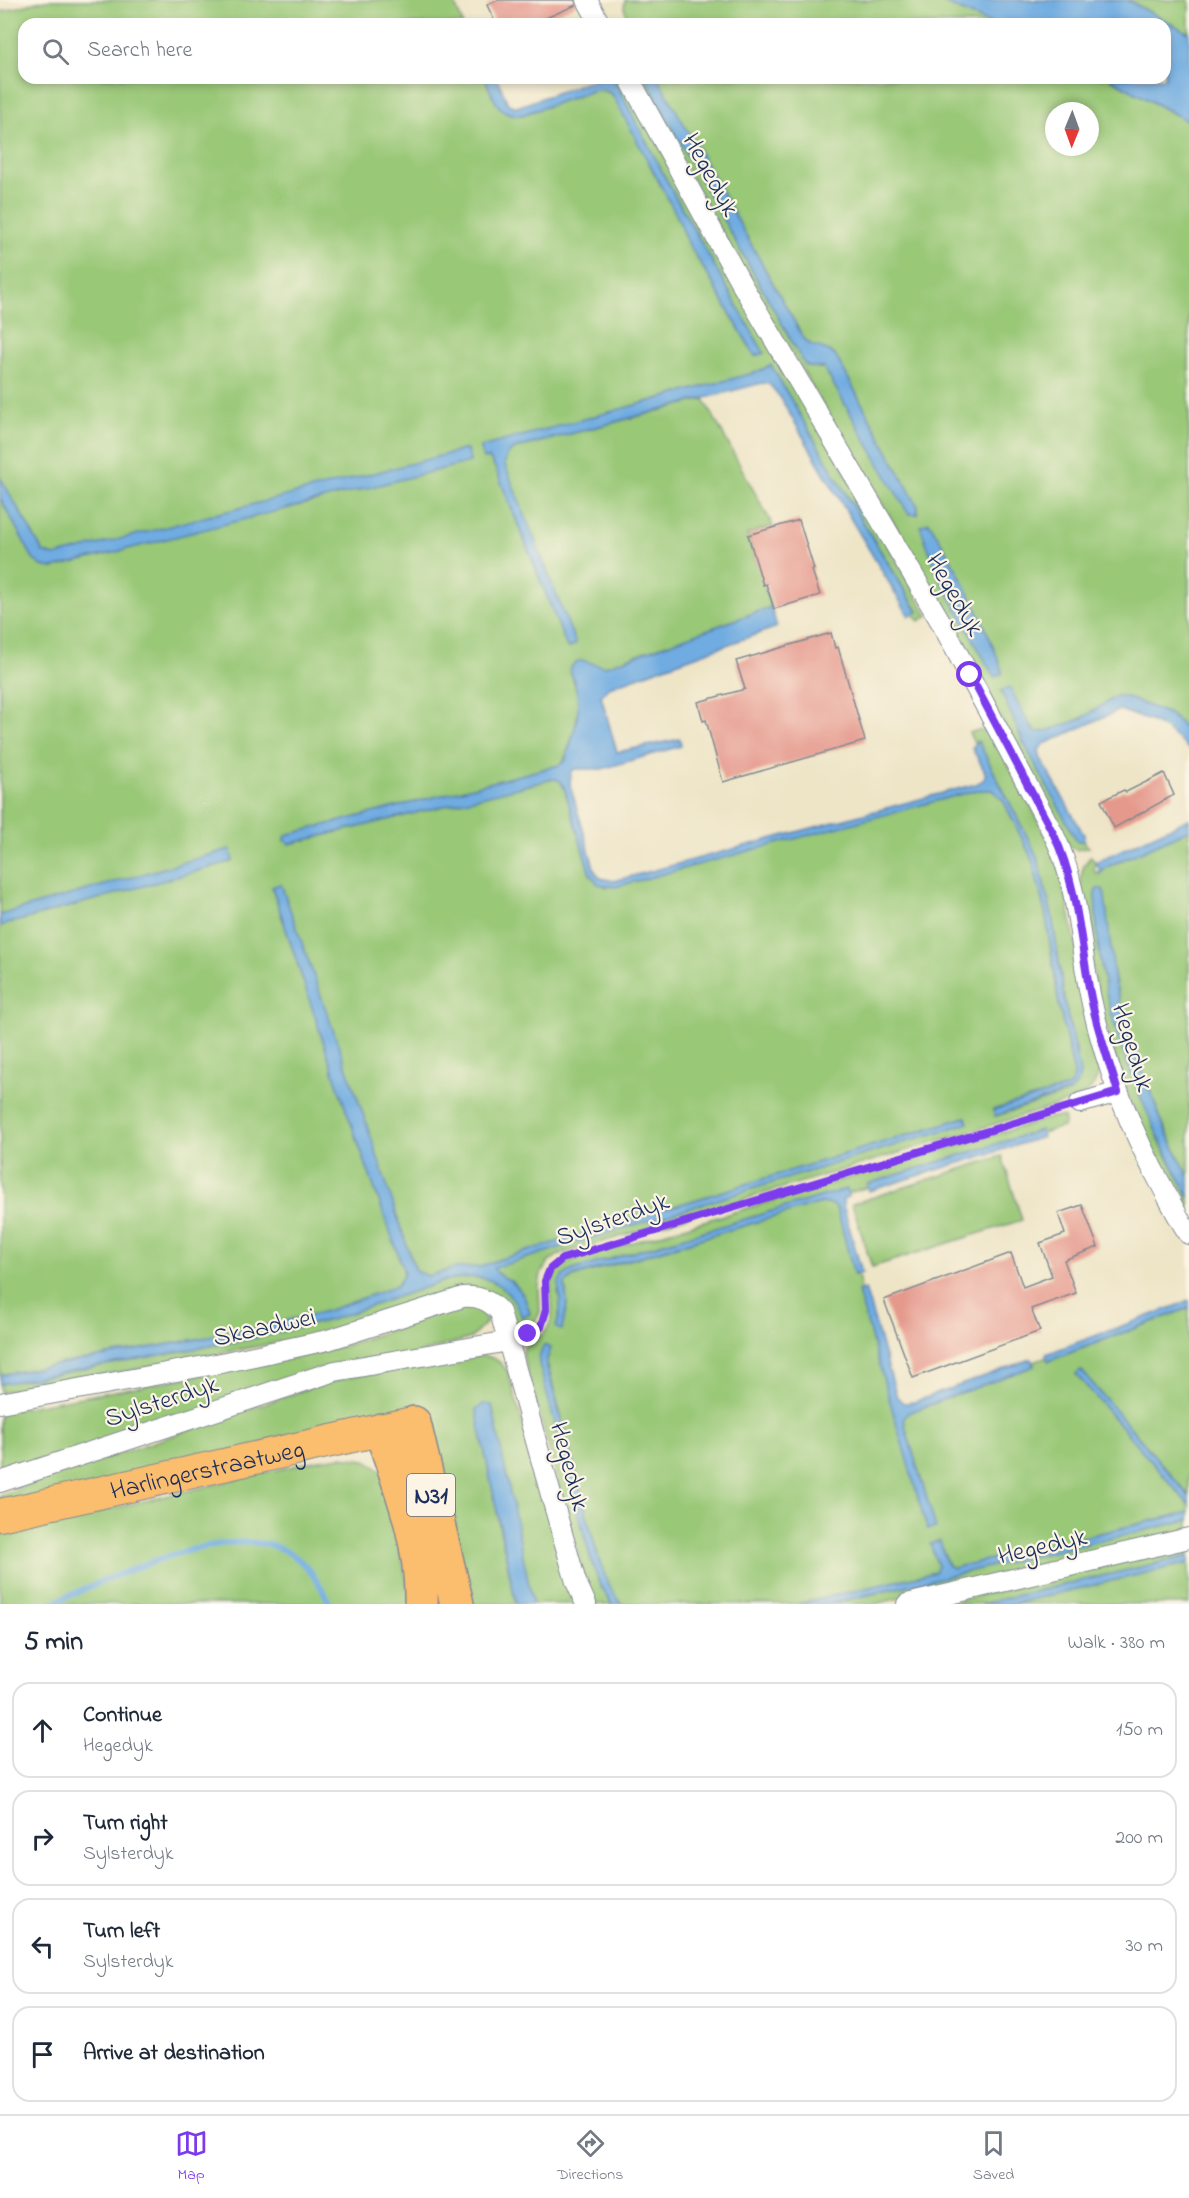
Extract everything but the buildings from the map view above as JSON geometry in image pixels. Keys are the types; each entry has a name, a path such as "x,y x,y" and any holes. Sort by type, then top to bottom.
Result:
{"highway":[{"name":"N31","path":"414,1423 457,1604"},
{"name":"N31","path":"381,1430 413,1523 419,1560 421,1604"}],"main road":[{"name":"Harlingerstraatweg","path":"0,1515 414,1423"}],"street":[{"path":"587,0 597,18"},
{"name":"Hegedyk","path":"632,84 742,285 942,624 1054,835 1065,861 1072,888 1091,1000 1118,1092 1152,1170 1189,1234"},
{"path":"1080,1103 1118,1092"},
{"name":"Skaadwei","path":"0,1403 221,1363 328,1340 462,1297 475,1296 494,1305 500,1312 509,1341"},
{"name":"Hegedyk","path":"509,1341 566,1548 576,1582 586,1604"},
{"name":"Sylsterdyk","path":"0,1482 335,1371 509,1341"},
{"name":"Hegedyk","path":"908,1604 1189,1538"}],"path":[{"name":"Sylsterdyk","path":"509,1341 541,1327 546,1310 545,1281 550,1269 562,1259 1080,1103"}],"green space":[{"path":"45,0 453,0 460,18 18,18 18,84 487,84 492,96 522,115 595,90 605,91 617,101 677,216 689,245 755,356 764,353 675,196 616,84 623,84 928,616 919,621 913,614 918,611 771,366 758,372 481,447 483,459 489,458 495,467 569,648 505,465 506,456 517,448 704,399 773,526 747,534 771,607 606,666 577,662 570,670 579,698 578,720 564,761 559,765 286,835 285,840 290,844 553,779 559,780 564,787 590,874 606,887 977,790 993,790 1003,800 1032,859 1046,916 1059,1005 1074,1073 1073,1081 1068,1087 993,1110 996,1116 1062,1095 1071,1091 1078,1083 1076,1050 1065,1004 1052,915 1037,856 978,741 974,743 969,733 979,730 991,732 1054,850 1063,881 1100,1064 1093,1086 1083,1095 1062,1104 558,1255 541,1273 540,1312 530,1325 517,1323 499,1296 470,1286 323,1334 78,1380 0,1392 0,1384 254,1338 330,1320 447,1280 471,1277 495,1282 503,1286 511,1295 522,1317 530,1314 511,1281 496,1273 493,1268 737,1192 966,1117 480,1267 456,1268 428,1276 417,1272 412,1261 281,884 272,887 343,1101 402,1265 404,1273 397,1286 327,1311 252,1329 0,1375 0,926 233,861 230,850 0,915 0,498 34,560 42,566 53,568 470,461 467,450 62,555 54,556 43,552 0,477 0,12"},
{"path":"625,0 937,0 978,18 628,18 624,8"},
{"path":"1127,0 1189,0 1189,33 1171,23 1171,18 1161,18"},
{"path":"640,84 649,84 805,365 824,368 910,514 917,514 918,507 837,358 810,344 803,337 661,84 1120,84 1189,122 1189,730 1169,714 1123,696 1067,725 1045,732 1036,732 1001,691 1083,842 1089,847 1076,850 1069,845 902,536 749,282"},
{"path":"1189,830 1189,1177 1153,1100 1130,1040 1120,1004 1097,889 1095,892 1101,965 1110,1010 1160,1143 1189,1197 1189,1219 1160,1167 1125,1090 1098,998 1082,908 1081,876 1084,865 1091,856 1095,862 1094,871 1099,874 1109,866"},
{"path":"1053,1117 1063,1117 1065,1120 1063,1127 1042,1133 1041,1130 868,1184 868,1187 848,1193 847,1189 573,1270 558,1291 561,1307 556,1327 567,1305 565,1283 575,1276 821,1203 834,1205 843,1228 854,1275 858,1274 861,1290 858,1291 935,1527 905,1426 904,1418 908,1412 1034,1366 1033,1362 1047,1357 1049,1361 1189,1308 1189,1496 1081,1370 1076,1374 1189,1505 1189,1512 953,1568 948,1565 940,1542 930,1544 938,1566 936,1572 797,1604 621,1604 608,1584 598,1557 546,1358 539,1357 591,1560 601,1587 612,1604 596,1604 585,1580 523,1355 525,1347 542,1335 550,1323 551,1288 558,1271 567,1262"},
{"path":"1002,1156 1022,1220 872,1267 852,1204"},
{"path":"470,1305 483,1313 487,1322 471,1338 0,1473 0,1412 288,1359 347,1345"},
{"path":"480,1356 496,1360 508,1372 575,1604 533,1604 514,1517 498,1520 516,1604 464,1604 422,1405 0,1508 0,1495 310,1388 351,1376"},
{"path":"341,1457 366,1460 382,1471 412,1604 0,1604 0,1535 319,1460"},
{"path":"1189,1520 1189,1530 875,1604 829,1604"},
{"path":"1189,1546 1189,1556 981,1604 942,1604"},
{"path":"1189,1563 1189,1604 1012,1604"}],"water":[{"path":"937,0 1127,0 1161,18 978,18"},
{"path":"1171,23 1189,33 1189,122 1120,84 1171,84"},
{"path":"488,84 500,84 508,104 517,107 580,84 616,84 675,196 764,353 755,356 689,245 677,216 612,94 604,90 595,90 522,115 514,115 501,109"},
{"path":"649,84 661,84 803,337 810,344 829,351 837,358 918,507 917,514 910,514 906,510 824,368 805,365"},
{"path":"771,365 918,612 909,616 780,397 769,384 762,383 517,448 508,454 505,465 576,644 567,647 495,467 489,458 483,459 481,447 757,372"},
{"path":"467,449 470,462 53,568 42,566 34,560 0,498 0,477 43,552 54,556"},
{"path":"929,522 970,595 1003,673 994,677 939,577 920,526"},
{"path":"771,607 777,627 609,687 601,696 617,752 680,739 681,746 602,769 574,769 571,773 570,785 595,871 600,878 614,881 976,784 985,776 972,748 978,741 1037,856 1052,915 1065,1004 1080,1073 1078,1083 1071,1091 995,1116 993,1110 1068,1087 1073,1081 1074,1073 1059,1005 1046,916 1032,859 1003,800 993,790 977,790 615,887 598,884 590,874 564,787 559,780 553,779 289,844 285,840 286,835 559,765 565,761 577,716 577,694 570,670 573,664 586,661 606,666"},
{"path":"1010,687 1031,728 1036,732 1046,731 1081,719 1116,696 1123,696 1169,714 1189,730 1189,749 1167,730 1153,722 1120,710 1044,744 1039,750 1040,757 1084,835 1084,841 1077,841 1022,740 1001,691"},
{"path":"1189,819 1189,830 1109,866 1099,874 1099,867 1095,862"},
{"path":"230,849 233,861 0,926 0,915"},
{"path":"281,884 365,1119 412,1261 417,1272 428,1276 456,1268 480,1267 966,1117 968,1123 494,1268 513,1283 522,1295 530,1314 522,1317 509,1294 501,1287 483,1278 460,1278 447,1280 330,1320 254,1338 0,1384 0,1375 252,1329 327,1311 397,1286 404,1274 343,1101 272,887"},
{"path":"1097,889 1103,889 1105,896 1115,984 1125,1023 1163,1125 1189,1177 1189,1197 1135,1084 1114,1025 1100,956 1095,892"},
{"path":"1041,1130 1043,1137 869,1191 867,1184"},
{"path":"847,1189 849,1196 843,1200 843,1205 862,1273 854,1275 837,1209 834,1205 821,1203 574,1276 565,1283 567,1305 562,1330 556,1328 560,1311 559,1281 573,1270"},
{"path":"865,1289 897,1397 904,1403 914,1402 1031,1359 1034,1366 908,1413 904,1418 936,1528 927,1529 858,1292"},
{"path":"1189,1301 1189,1308 1048,1361 1046,1354"},
{"path":"544,1345 551,1348 546,1363 598,1557 608,1584 621,1604 612,1604 601,1587 591,1560 539,1364"},
{"path":"1081,1370 1189,1496 1189,1505 1076,1374"},
{"path":"483,1404 492,1405 533,1604 516,1604 476,1410"},
{"path":"1189,1512 1189,1520 829,1604 797,1604 935,1572 938,1566 930,1544 940,1541 947,1565 953,1568"},
{"path":"1189,1556 1189,1563 1012,1604 981,1604"}],"waterway":[{"path":"50,1604 160,1559 221,1544 249,1542 274,1546 293,1555 315,1577 330,1604"}],"route":[{"path":"528,1334 541,1327 546,1310 545,1281 550,1269 562,1259 1118,1092 1091,1000 1072,888 1065,861 1054,835 970,675"}]}
